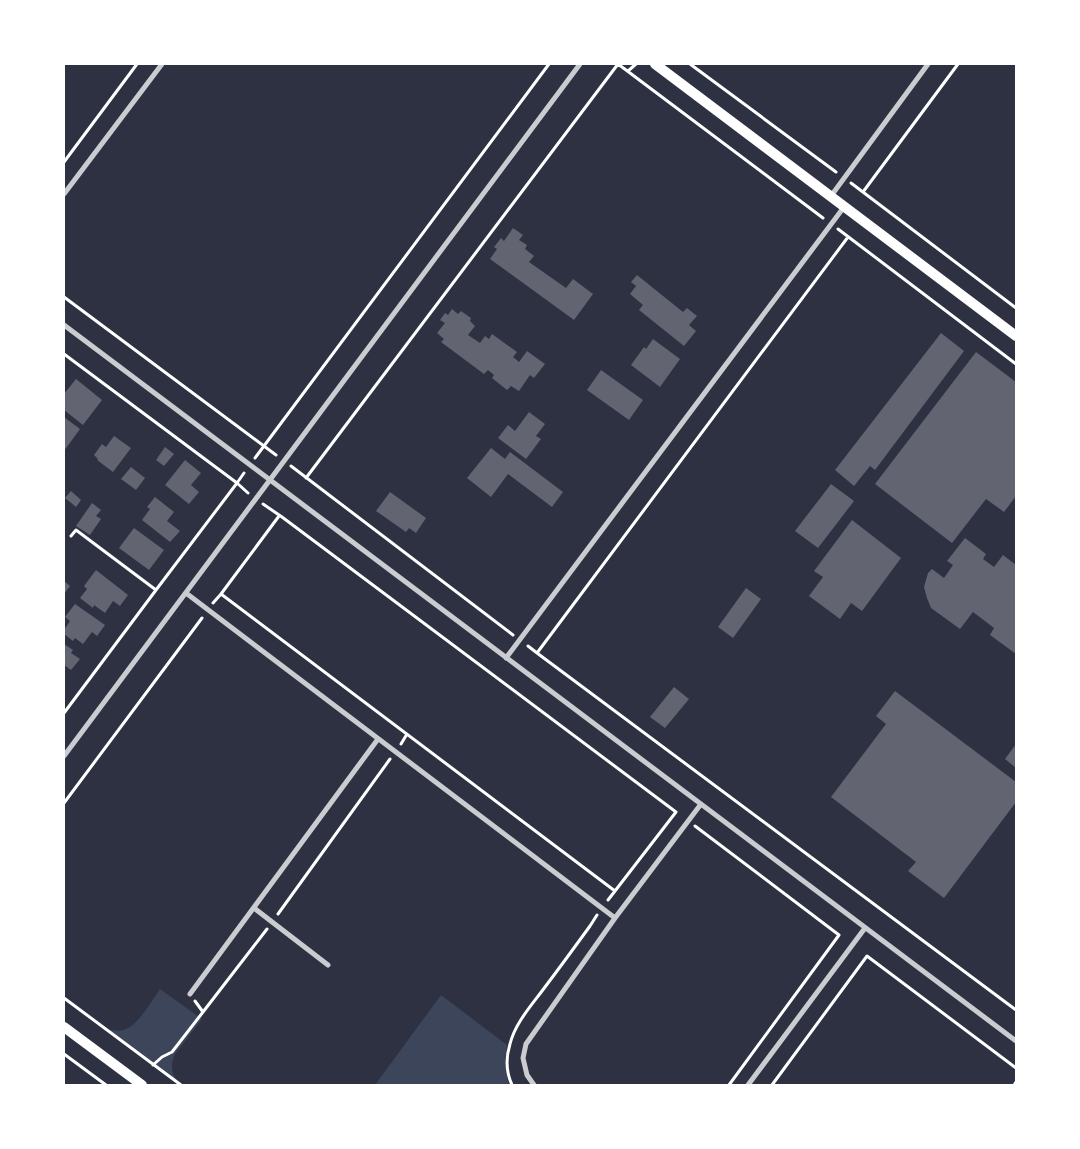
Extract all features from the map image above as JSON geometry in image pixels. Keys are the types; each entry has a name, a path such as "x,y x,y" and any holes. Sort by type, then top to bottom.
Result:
{"main road":[{"path":"655,64 1016,336"},
{"path":"64,1027 142,1085"}],"street":[{"path":"64,194 162,64"},
{"path":"64,756 580,64"},
{"path":"831,196 928,64"},
{"path":"506,658 844,207"},
{"path":"64,325 1016,1041"},
{"path":"186,593 615,918"},
{"path":"190,994 378,739"},
{"path":"534,1085 527,1075 522,1058 526,1044 615,918 701,804"},
{"path":"254,908 328,965"},
{"path":"748,1085 865,928"}],"path":[{"path":"64,162 137,64"},
{"path":"264,446 549,64"},
{"path":"306,478 618,64 1016,364"},
{"path":"628,71 636,64"},
{"path":"863,192 958,64"},
{"path":"537,653 848,237"},
{"path":"64,297 284,460 504,627 519,641 1016,1010"},
{"path":"64,354 839,935 729,1085"},
{"path":"64,713 237,483"},
{"path":"64,803 279,516"},
{"path":"71,536 76,530 156,590"},
{"path":"221,594 615,891"},
{"path":"154,1065 162,1057 172,1052 203,1012 272,922 408,734"},
{"path":"512,1085 508,1074 508,1051 518,1023 590,926 601,907 676,812"},
{"path":"772,1085 867,956 1016,1068"},
{"path":"190,994 203,1012"},
{"path":"64,998 181,1085"},
{"path":"64,1054 106,1085"}],"shaded area":[{"path":"160,989 202,1019 173,1058 173,1073 180,1083 109,1030 126,1029 136,1022"},
{"path":"441,995 507,1045 506,1070 509,1085 375,1085"}],"building":[{"path":"513,228 523,235 519,240 527,245 525,249 534,256 529,262 566,288 573,279 593,294 574,320 490,259 497,249 494,247 501,238 504,241"},
{"path":"637,275 683,312 687,308 697,316 689,325 696,331 684,346 639,310 643,305 630,294 636,286 631,282"},
{"path":"452,309 458,314 461,311 471,318 470,321 475,326 468,335 480,343 485,336 489,339 492,334 517,352 513,357 519,362 527,351 545,364 534,378 530,375 519,391 511,386 507,390 492,378 494,375 488,370 484,374 441,342 444,339 437,333 445,323 440,320 445,313 448,315"},
{"path":"941,333 964,351 875,470 870,466 854,486 835,470"},
{"path":"653,339 680,359 660,387 631,365 644,347 646,349"},
{"path":"976,352 1016,382 1016,496 1004,512 986,499 952,543 875,484"},
{"path":"601,370 643,400 629,420 587,390"},
{"path":"76,379 102,400 83,425 64,410 64,394"},
{"path":"529,412 545,424 536,436 541,439 526,459 498,438 508,425 515,431"},
{"path":"64,417 80,429 64,451"},
{"path":"114,436 131,448 113,472 97,460 94,455 102,444 106,447"},
{"path":"165,447 174,454 164,466 156,460"},
{"path":"491,448 505,459 510,452 563,492 552,507 508,474 491,497 467,478"},
{"path":"185,460 201,473 191,485 199,492 189,504 165,485"},
{"path":"131,467 145,478 136,490 121,479"},
{"path":"831,484 854,501 818,548 795,531"},
{"path":"71,491 81,500 76,507 65,498"},
{"path":"390,492 426,518 416,533 409,528 406,532 376,511"},
{"path":"155,497 174,512 167,521 180,531 170,542 142,520 150,509 147,507"},
{"path":"92,503 101,510 96,516 101,519 90,535 76,526"},
{"path":"852,520 901,558 862,611 851,603 840,619 809,596 823,577 814,571"},
{"path":"134,528 164,550 149,570 119,548"},
{"path":"965,538 986,554 983,559 994,567 1003,555 1016,565 1016,654 990,635 994,628 973,612 960,629 931,608 924,587 928,573 932,569 944,578 953,565 947,561"},
{"path":"96,570 128,595 120,606 113,601 105,613 94,605 93,608 80,598 87,589 84,586"},
{"path":"64,581 70,586 64,594"},
{"path":"746,588 761,599 733,638 718,627"},
{"path":"75,604 105,625 97,636 92,632 83,644 75,638 73,641 64,634 64,630 70,621 65,617"},
{"path":"64,644 73,650 71,653 80,659 71,670 64,665"},
{"path":"674,687 689,699 665,728 650,717"},
{"path":"895,691 1016,782 1016,802 944,898 908,871 916,862 831,797 886,724 876,716"},
{"path":"1016,744 1016,768 1005,759"}]}
